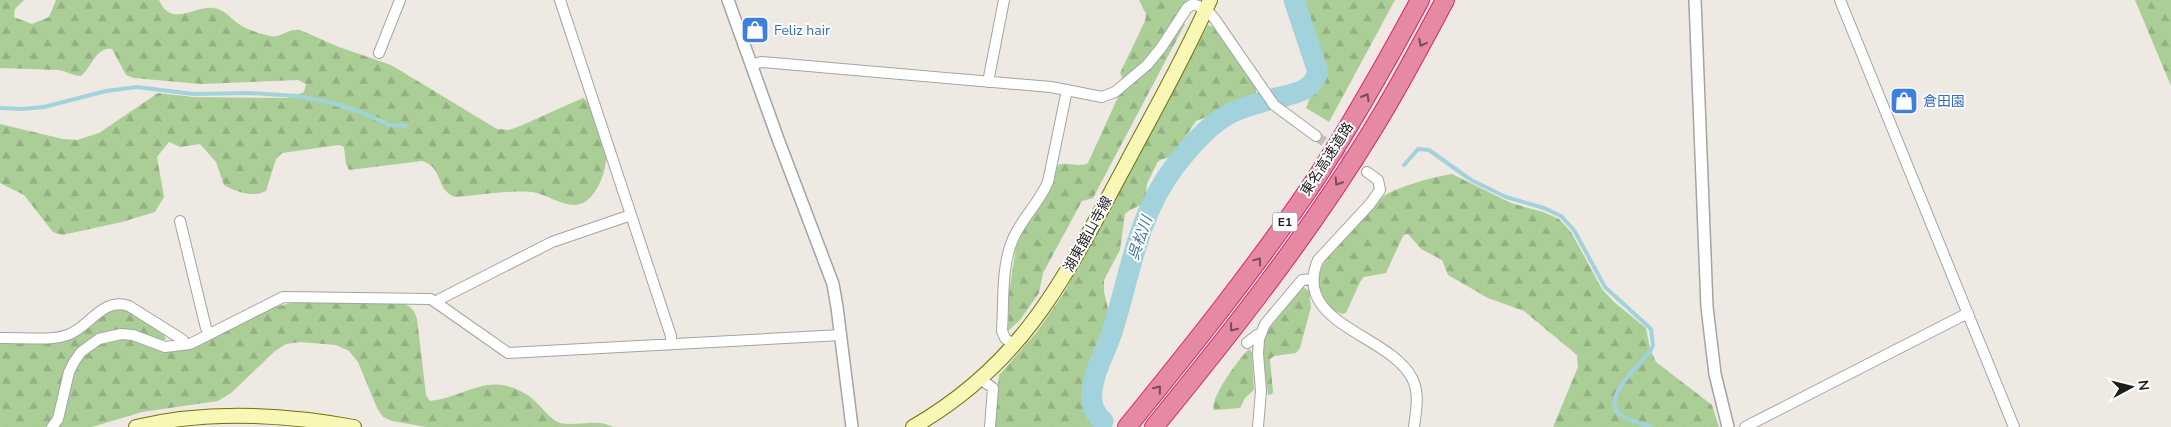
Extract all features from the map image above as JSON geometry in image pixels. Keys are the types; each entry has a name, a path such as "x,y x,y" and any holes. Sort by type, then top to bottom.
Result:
{"highway":[{"name":"東名高速道路","path":"1127,427 1259,260 1314,180 1354,119 1420,0"},
{"name":"東名高速道路","path":"1154,427 1270,279 1331,194 1373,130 1445,0"}],"main road":[{"name":"湖東舘山寺線","path":"913,427 954,400 980,379 1014,346 1044,308 1070,268 1178,68 1208,5"},
{"path":"136,427 196,418 241,416 303,419 354,427"}],"street":[{"path":"379,53 400,0"},
{"path":"560,0 671,336 671,344"},
{"path":"728,0 829,273 835,295 841,335 852,427"},
{"path":"988,82 1004,0"},
{"path":"1695,0 1707,314 1715,374 1728,427"},
{"path":"1840,0 2014,427"},
{"path":"751,65 761,62 1067,90 1095,97 1109,96 1147,65 1190,5 1208,5 1214,18 1274,105 1316,136"},
{"path":"1014,346 1005,338 1002,331 1007,260 1014,237 1044,192 1048,182 1067,90"},
{"path":"1367,172 1378,180 1380,190 1370,204 1318,260 1313,279 1316,298 1329,313 1406,369 1416,388 1418,398 1414,427"},
{"path":"437,303 440,299 552,242 631,215"},
{"path":"180,221 206,328 210,334"},
{"path":"1258,427 1261,391 1258,346 1260,336 1266,324 1302,280 1313,279"},
{"path":"52,427 58,419 74,362 89,344 99,339 121,334 133,335 159,346 184,345 283,297 431,298 508,353 841,335"},
{"path":"0,338 62,336 79,328 106,307 122,303 183,340 184,345"},
{"path":"1745,427 1762,423 1968,313"},
{"path":"1248,344 1256,335 1260,336"},
{"path":"980,379 992,388 990,427"}],"green space":[{"path":"0,0 24,0 15,9 14,17 32,24 49,17 56,0 159,0 170,13 176,14 206,8 218,9 245,28 271,36 278,36 292,30 300,30 339,47 391,65 497,129 509,130 583,98 590,107 601,136 606,160 604,173 590,198 585,202 575,205 569,205 532,192 504,192 456,197 445,190 434,168 429,164 422,161 349,170 346,164 344,147 339,145 282,153 276,159 266,191 251,194 239,192 224,185 216,162 200,144 180,147 169,142 157,157 164,197 155,212 122,222 62,235 53,232 24,195 0,183 0,124 63,139 77,140 99,133 158,93 193,97 288,98 304,92 306,84 298,80 201,84 134,78 126,75 112,49 107,49 98,54 81,76 58,70 0,68"},
{"path":"1139,0 1187,0 1144,62 1123,79 1120,73 1145,21 1146,14"},
{"path":"1305,0 1395,0 1329,122 1306,108 1322,66"},
{"path":"2135,0 2171,0 2171,86"},
{"path":"1183,22 1185,24 1093,198 1082,201 1043,273 1039,293 1020,320 1008,331 1009,293 1016,247 1024,229 1048,194 1058,165 1088,163 1118,97 1158,60"},
{"path":"1208,25 1213,27 1256,89 1256,98 1196,121 1173,156 1160,160 1157,163 1147,184 1145,203 1125,214 1120,250 1104,280 1104,292 1110,317 1088,392 1088,403 1095,427 994,427 999,375 1036,333 1064,293"},
{"path":"1452,174 1511,203 1543,212 1559,219 1571,232 1602,289 1614,302 1646,328 1650,349 1656,362 1712,405 1719,427 1553,427 1578,367 1577,355 1524,311 1488,298 1448,275 1442,260 1421,249 1408,234 1402,238 1386,273 1364,277 1360,282 1346,313 1342,314 1329,306 1322,297 1319,282 1323,263 1377,202 1384,196 1407,186 1427,179"},
{"path":"1303,287 1309,291 1311,307 1300,348 1296,353 1274,356 1270,359 1273,392 1268,395 1262,347 1266,333"},
{"path":"295,302 400,303 409,306 417,319 426,395 430,401 443,399 478,387 500,385 526,394 560,423 600,423 613,427 426,427 392,421 383,417 377,408 358,362 349,351 336,345 300,342 286,344 275,351 231,393 218,401 142,412 92,427 58,427 78,364 88,352 101,344 116,339 124,339 165,351 275,307"},
{"path":"114,308 127,310 164,333 166,339 161,341 121,329 97,334 77,349 54,417 46,427 0,427 0,342 53,342"},
{"path":"1249,349 1252,352 1254,390 1245,398 1240,408 1214,410 1216,397 1221,388 1239,360"}],"waterway":[{"name":"呉松川","path":"1276,98 1307,88 1318,72 1294,0"},
{"path":"0,108 44,107 106,91 137,87 193,94 248,93 297,96 329,102 361,112 390,125 406,126"},
{"name":"呉松川","path":"1103,421 1094,410 1093,384 1112,332 1143,225 1162,185 1175,166 1206,131 1229,114 1265,101"},
{"path":"1404,165 1418,149 1429,150 1471,180 1506,197 1544,208 1561,216 1574,230 1605,287 1651,329 1653,345 1651,350 1624,381 1615,399 1615,407 1619,414 1651,427"}],"tunnel":[{"path":"1316,136 1367,172"}],"place":[{"name":"Feliz hair","path":"755,30"},
{"name":"倉田園","path":"1904,101"}]}
